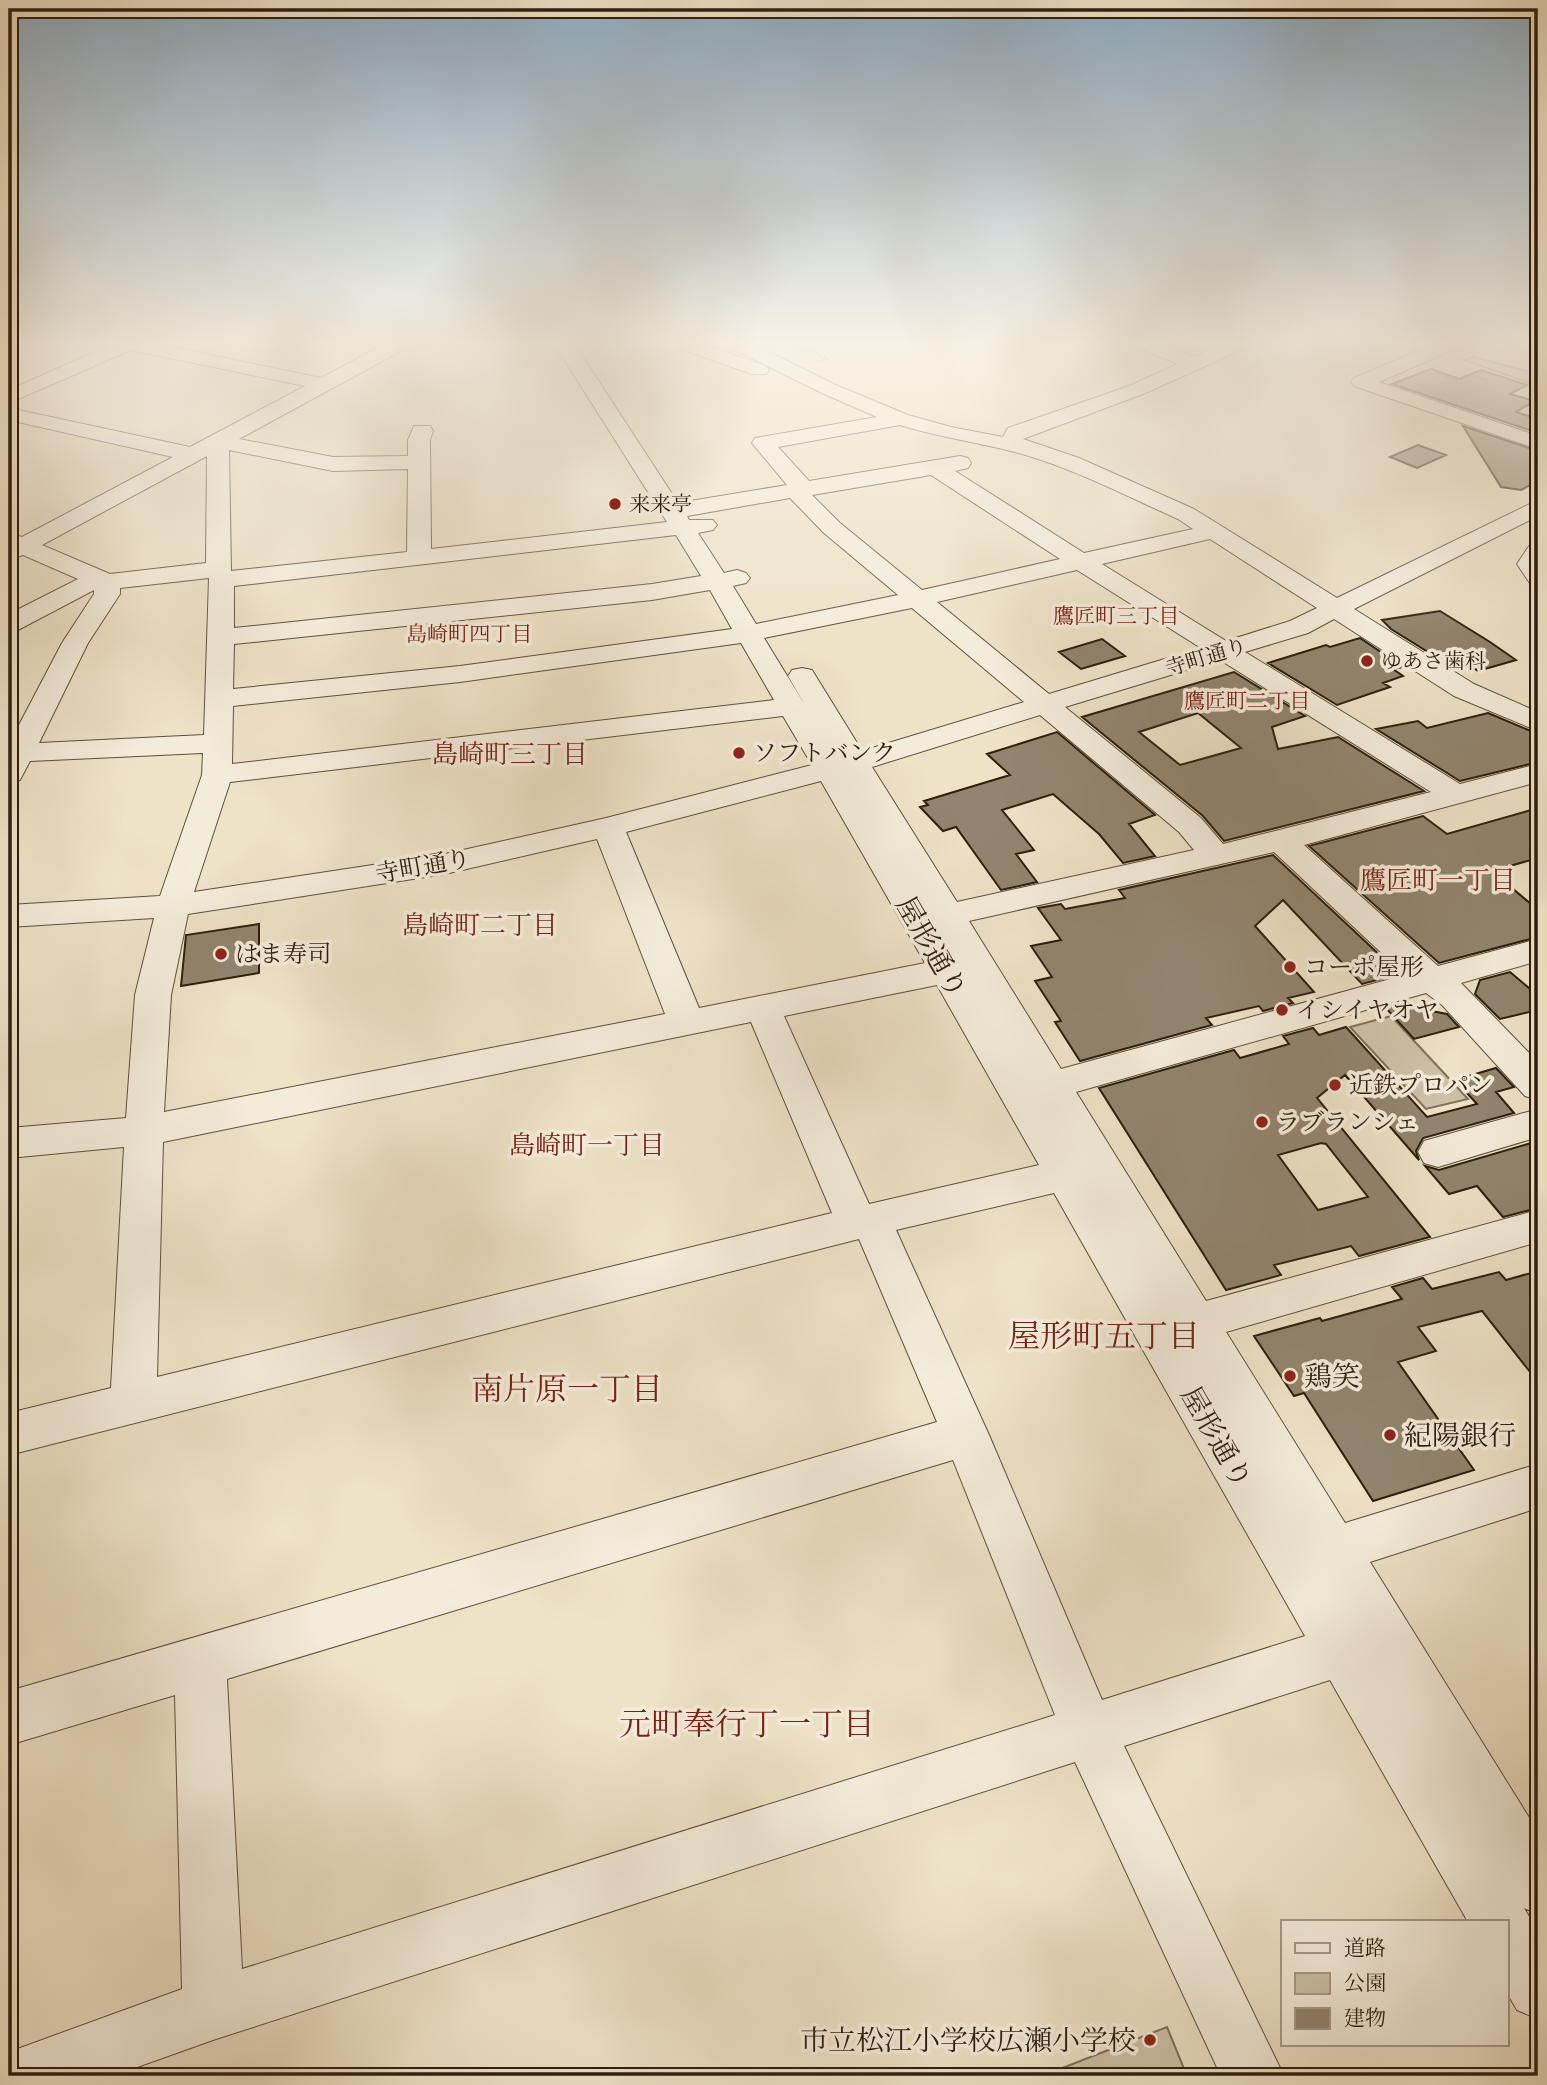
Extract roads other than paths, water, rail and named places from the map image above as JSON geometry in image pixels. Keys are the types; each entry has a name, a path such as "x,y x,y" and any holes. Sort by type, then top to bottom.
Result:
{"street":[{"path":"124,439 191,454"},
{"path":"13,546 221,439"},
{"path":"419,439 419,558"},
{"path":"634,439 775,643 843,766"},
{"path":"644,439 689,517"},
{"path":"784,439 763,443 832,528 1190,825 1216,856"},
{"path":"981,439 1026,448 1084,468 1186,514 1464,690 1538,722"},
{"path":"1012,439 1026,448"},
{"path":"218,441 333,464 419,462"},
{"path":"133,1402 144,1130 153,995 173,906 217,775 221,699 218,441"},
{"path":"10,622 103,580 220,574 419,558 689,517 801,491 1026,448"},
{"path":"934,467 1224,652 1373,741 1455,794"},
{"name":"寺町通り","path":"9,916 173,906 445,864 608,827 843,766 1299,628 1538,506"},
{"path":"1506,523 1538,536"},
{"path":"221,699 775,643 917,599 1215,531"},
{"path":"13,546 103,580"},
{"path":"1538,551 1529,564 1538,577"},
{"path":"220,637 652,592 729,579"},
{"path":"12,760 75,643 107,594 103,580"},
{"path":"10,622 75,643"},
{"path":"775,643 792,706 843,766"},
{"path":"217,775 792,706"},
{"path":"12,760 219,743"},
{"name":"屋形通り","path":"843,766 948,915 1053,1085 1083,1170"},
{"name":"屋形通り","path":"843,766 946,971 1083,1170 1364,1643 1499,1920"},
{"path":"948,915 1281,841 1538,773"},
{"path":"608,827 687,1023"},
{"path":"1281,841 1431,979 1455,996 1538,1086"},
{"path":"1053,1085 1538,950"},
{"path":"9,1143 144,1130 946,971"},
{"path":"763,1008 966,1435 1089,1733 1253,2076"},
{"path":"1438,1152 1538,1124"},
{"path":"9,1434 1083,1170"},
{"path":"1177,1328 1538,1226"},
{"path":"9,1718 966,1435"},
{"path":"1313,1557 1538,1486"},
{"path":"26,2076 213,2010 1089,1733 1364,1643"},
{"name":"屋形通り","path":"1364,1643 1538,1885"},
{"path":"200,1662 213,2010"},
{"path":"1508,1937 1538,1989"}],"place":[{"name":"来来亭","path":"615,504"},
{"name":"ゆあさ歯科","path":"1367,661"},
{"name":"ソフトバンク","path":"739,753"},
{"name":"はま寿司","path":"221,954"},
{"name":"コーポ屋形","path":"1290,967"},
{"name":"イシイヤオヤ","path":"1282,1010"},
{"name":"近鉄プロパン","path":"1335,1085"},
{"name":"ラブランシェ","path":"1262,1122"},
{"name":"鶏笑","path":"1290,1376"},
{"name":"紀陽銀行","path":"1390,1435"},
{"name":"市立松江小学校広瀬小学校","path":"1150,2040"}],"district":[{"name":"鷹匠町三丁目","path":"1116,616"},
{"name":"島崎町四丁目","path":"469,634"},
{"name":"鷹匠町二丁目","path":"1247,701"},
{"name":"島崎町三丁目","path":"510,754"},
{"name":"鷹匠町一丁目","path":"1438,880"},
{"name":"島崎町二丁目","path":"480,925"},
{"name":"島崎町一丁目","path":"587,1145"},
{"name":"屋形町五丁目","path":"1104,1336"},
{"name":"南片原一丁目","path":"567,1389"},
{"name":"元町奉行丁一丁目","path":"747,1724"}]}
